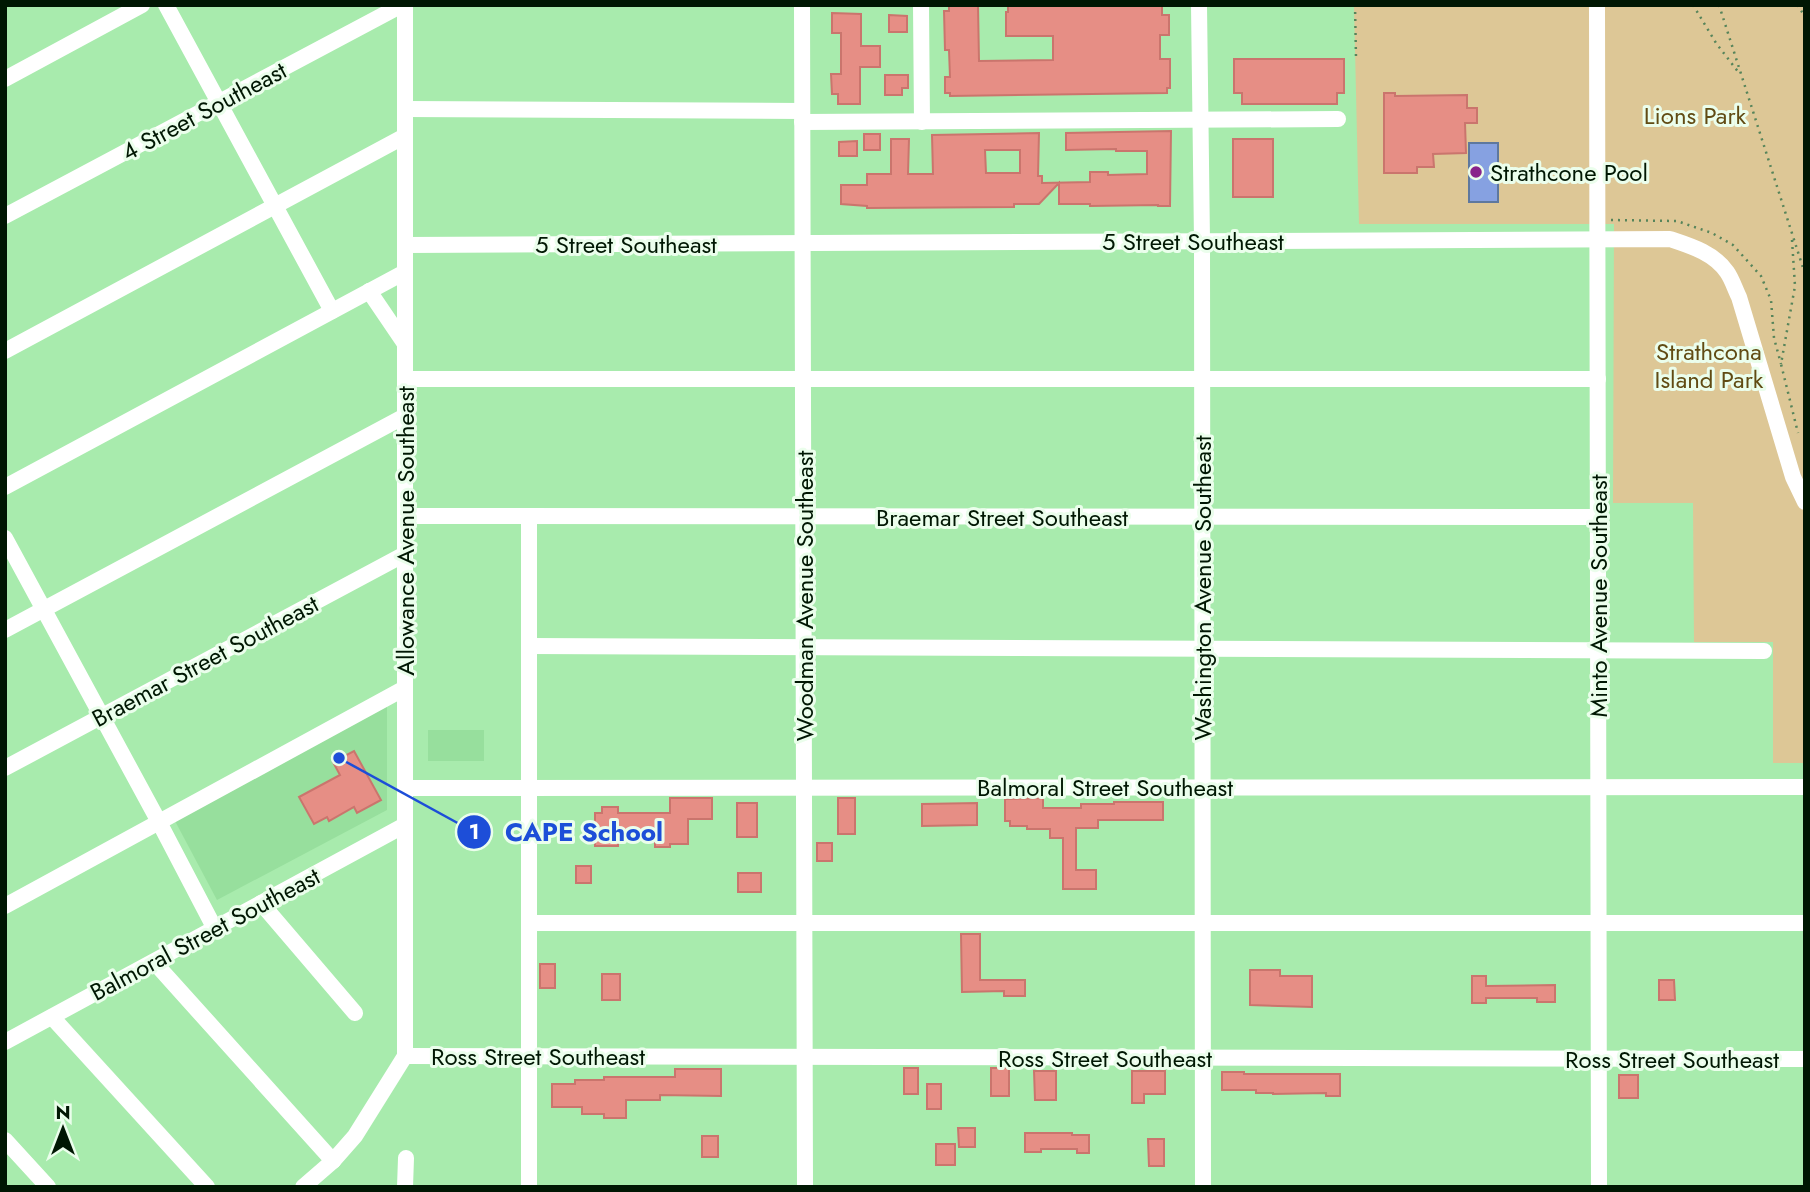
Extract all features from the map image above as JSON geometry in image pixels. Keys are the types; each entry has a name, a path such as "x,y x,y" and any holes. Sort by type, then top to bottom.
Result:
{"street":[{"path":"5,79 142,5"},
{"path":"166,5 332,311"},
{"name":"4 Street Southeast","path":"5,216 403,5"},
{"name":"Allowance Avenue Southeast","path":"403,5 405,1056"},
{"name":"Woodman Avenue Southeast","path":"802,5 805,1187"},
{"path":"921,5 922,122"},
{"name":"Washington Avenue Southeast","path":"1199,5 1202,240 1203,1187"},
{"name":"Minto Avenue Southeast","path":"1597,5 1599,1187"},
{"path":"405,109 922,122 1338,119"},
{"path":"5,351 405,136"},
{"name":"5 Street Southeast","path":"405,245 1670,239 1692,246 1712,257 1726,271 1739,297 1793,477 1805,502"},
{"path":"5,487 405,272"},
{"path":"369,292 405,344"},
{"path":"405,379 1598,379"},
{"path":"5,630 405,416"},
{"name":"Braemar Street Southeast","path":"405,516 1598,517"},
{"path":"529,516 529,1187"},
{"path":"5,538 215,929"},
{"name":"Braemar Street Southeast","path":"5,768 405,554"},
{"path":"529,646 1764,651"},
{"path":"5,906 405,688"},
{"name":"Balmoral Street Southeast","path":"405,788 1805,787"},
{"name":"Balmoral Street Southeast","path":"5,1042 405,825"},
{"path":"261,904 355,1013"},
{"path":"529,923 1805,923"},
{"path":"153,962 333,1161"},
{"path":"52,1017 206,1187"},
{"path":"303,1187 333,1161 355,1136 405,1056"},
{"name":"Ross Street Southeast","path":"405,1056 1805,1059"},
{"path":"5,1140 48,1187"},
{"path":"405,1187 406,1158"}],"path":[{"path":"1355,5 1356,58"},
{"path":"1693,5 1716,43 1741,75"},
{"path":"1719,5 1805,274"},
{"path":"1797,5 1805,16"},
{"path":"1792,233 1795,286 1781,365 1798,434"}],"shaded area":[{"path":"387,705 387,810 217,900 175,821"},
{"path":"428,730 484,730 484,761 428,761"}],"green space":[{"path":"1354,5 1805,5 1805,763 1773,763 1773,642 1694,642 1693,503 1613,503 1614,224 1359,224"}],"water":[{"path":"1469,143 1498,143 1498,202 1469,202"}],"building":[{"path":"949,5 978,5 979,61 1053,60 1053,36 1006,36 1008,5 1162,5 1162,15 1169,15 1169,35 1160,35 1160,59 1170,59 1170,88 1167,88 1167,93 950,96 950,93 945,93 945,77 950,77 949,50 945,50 944,11 949,11"},
{"path":"832,13 861,14 861,46 880,46 880,67 860,67 860,104 838,104 838,94 832,94 831,74 841,74 841,33 832,33"},
{"path":"889,15 907,16 907,32 889,32"},
{"path":"1234,59 1344,59 1344,93 1337,93 1337,104 1242,104 1242,93 1234,93"},
{"path":"885,75 908,75 908,88 902,88 902,95 885,95"},
{"path":"1384,93 1395,93 1395,96 1467,95 1467,108 1477,108 1477,123 1465,123 1466,153 1433,154 1434,167 1417,167 1417,173 1384,173"},
{"path":"1171,131 1170,206 1059,204 1059,183 1039,204 1014,204 1014,207 867,208 841,204 841,185 867,185 867,174 891,174 891,139 909,139 908,174 933,174 932,135 1039,133 1038,176 1042,176 1042,183 1090,182 1090,172 1108,172 1108,175 1147,174 1147,151 1066,150 1066,133","holes":["985,150 1020,150 1020,173 986,173"]},
{"path":"864,134 880,134 880,150 864,150"},
{"path":"1233,139 1273,139 1273,197 1233,197"},
{"path":"857,141 857,156 839,156 839,142"},
{"path":"354,751 381,800 357,813 354,807 329,821 327,817 314,824 299,797 340,775 333,762"},
{"path":"670,798 712,798 712,819 688,819 688,844 655,847 655,836 618,836 618,846 595,846 595,813 602,813 602,807 618,807 618,813 670,813"},
{"path":"838,798 855,798 855,834 838,834"},
{"path":"1043,798 1043,808 1081,808 1081,804 1114,802 1163,802 1163,820 1098,820 1098,828 1076,828 1076,870 1096,870 1096,889 1063,889 1063,838 1050,838 1050,829 1010,826 1010,821 1005,821 1005,799"},
{"path":"737,803 757,803 757,837 737,837"},
{"path":"977,803 977,825 922,826 922,804"},
{"path":"817,843 832,843 832,861 817,861"},
{"path":"576,866 591,866 591,883 576,883"},
{"path":"738,873 761,873 761,892 738,892"},
{"path":"961,934 980,934 980,980 1025,980 1025,996 1004,996 1004,991 962,992"},
{"path":"540,964 555,964 555,988 540,988"},
{"path":"1250,970 1280,970 1280,976 1312,976 1312,1007 1250,1005"},
{"path":"602,974 620,974 620,1000 602,1000"},
{"path":"1472,976 1486,976 1486,986 1555,985 1555,1002 1537,1002 1537,998 1486,998 1486,1003 1472,1003"},
{"path":"1659,980 1674,980 1675,1000 1659,1000"},
{"path":"904,1068 918,1068 918,1094 904,1094"},
{"path":"991,1068 1009,1068 1009,1096 991,1096"},
{"path":"675,1069 721,1069 721,1096 660,1095 660,1100 626,1100 626,1118 582,1114 582,1107 552,1107 552,1084 575,1084 575,1080 604,1080 604,1077 675,1077"},
{"path":"1034,1071 1056,1071 1056,1100 1035,1100"},
{"path":"1132,1071 1165,1071 1165,1094 1144,1094 1144,1103 1132,1103"},
{"path":"1222,1072 1340,1074 1340,1096 1326,1096 1326,1093 1273,1094 1256,1093 1256,1090 1222,1090"},
{"path":"1619,1075 1638,1075 1638,1098 1619,1098"},
{"path":"927,1084 941,1084 941,1109 927,1109"},
{"path":"958,1128 975,1128 975,1147 959,1147"},
{"path":"1025,1133 1089,1135 1089,1153 1077,1153 1077,1149 1025,1152"},
{"path":"702,1136 718,1136 718,1157 702,1157"},
{"path":"1148,1139 1164,1139 1164,1166 1149,1166"},
{"path":"936,1144 955,1144 955,1165 936,1165"}],"place":[{"name":"Strathcone Pool","path":"1476,172"},
{"name":"CAPE School","path":"339,758"}],"park label":[{"name":"Lions Park","path":"1695,115"},
{"name":"Strathcona Island Park","path":"1709,365"}]}
